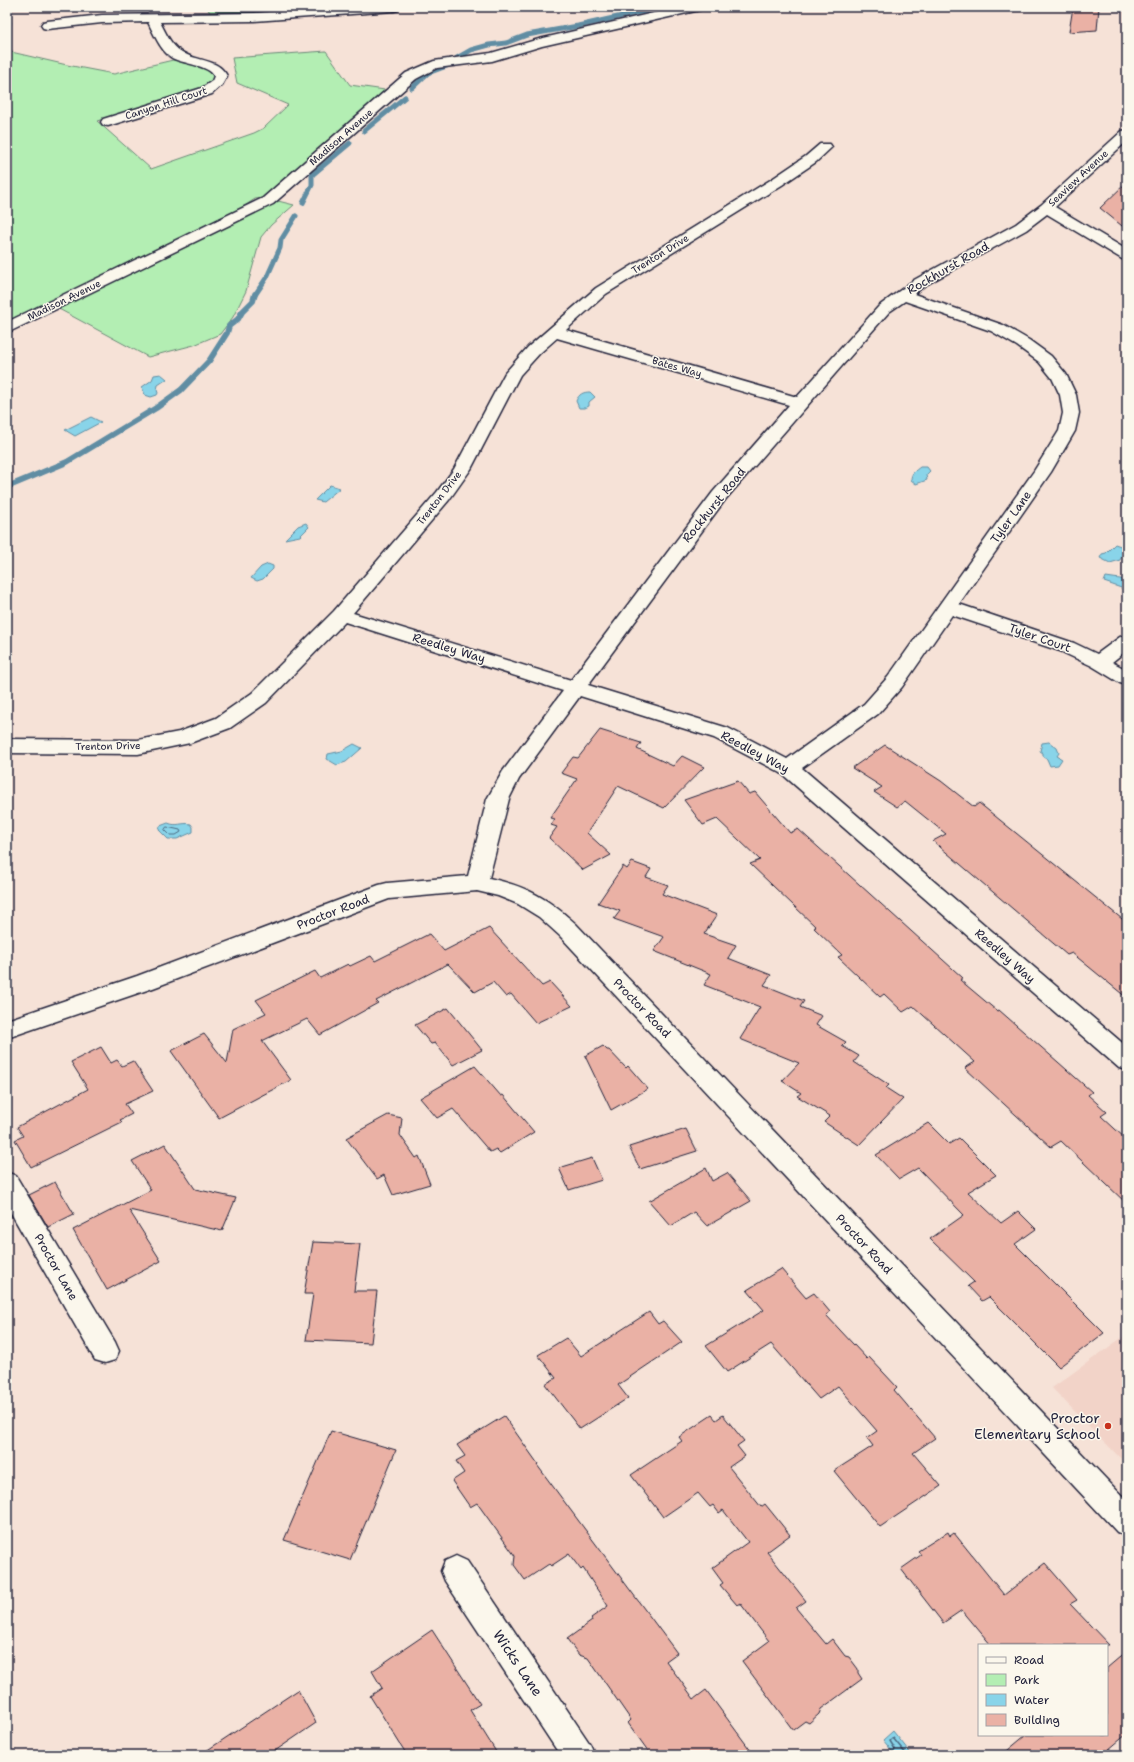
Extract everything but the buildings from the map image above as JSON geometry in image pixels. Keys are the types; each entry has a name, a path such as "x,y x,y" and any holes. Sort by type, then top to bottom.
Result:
{"street":[{"path":"47,25 102,19 254,16 394,7"},
{"name":"Madison Avenue","path":"7,328 268,202 407,79 421,69 434,65 492,57 539,42 696,7"},
{"name":"Canyon Hill Court","path":"108,122 207,91 218,84 221,78 219,72 210,65 178,56 161,36 153,19"},
{"name":"Seaview Avenue","path":"1127,134 1046,208 1127,256"},
{"name":"Trenton Drive","path":"7,746 138,747 183,738 223,723 259,698 341,615 444,496 462,469 501,392 513,373 534,350 601,291 777,182 812,159 824,147"},
{"name":"Rockhurst Road","path":"477,883 494,814 503,787 695,526 719,496 800,402 884,309 919,283 1021,227 1046,208"},
{"name":"Tyler Lane","path":"788,768 871,709 895,682 1042,472 1067,431 1071,413 1068,395 1060,377 1045,360 1023,343 983,323 903,294"},
{"name":"Bates Way","path":"555,332 800,402"},
{"name":"Tyler Court","path":"948,607 1067,647 1099,662 1127,679"},
{"name":"Reedley Way","path":"341,615 577,687 721,733 788,768 1127,1061"},
{"path":"1099,662 1127,641"},
{"name":"Proctor Road","path":"7,1029 145,982 387,891 477,883 503,889 526,898 547,911 568,930 1127,1522"},
{"name":"Proctor Lane","path":"7,1183 105,1351"},
{"name":"Wicks Lane","path":"456,1571 579,1755"}],"shaded area":[{"name":"Proctor Elementary School","path":"1127,1334 1127,1465 1052,1388"}],"green space":[{"path":"207,7 362,7 211,15"},
{"path":"7,51 114,74 173,60 204,68 213,74 213,80 206,87 97,121 151,169 254,133 264,128 288,105 237,83 232,58 326,51 350,85 385,90 264,198 255,199 237,211 118,270 7,322"},
{"path":"278,201 294,205 271,225 261,237 246,291 233,317 220,334 194,345 148,357 57,308"}],"water":[{"path":"161,374 167,379 158,385 157,395 151,397 145,395 142,387 152,380 154,375"},
{"path":"590,392 595,397 589,402 589,406 579,408 576,401 578,397 583,393"},
{"path":"91,417 101,422 75,436 65,430"},
{"path":"920,467 927,467 930,471 926,475 927,480 916,484 911,480 911,478 914,472"},
{"path":"330,485 340,488 323,502 315,500"},
{"path":"306,523 309,527 300,536 285,539 298,526"},
{"path":"1115,544 1126,548 1120,560 1110,563 1100,558 1102,554 1106,553"},
{"path":"268,564 273,566 273,569 263,579 257,581 251,578 261,567"},
{"path":"1106,577 1127,580 1127,590 1104,582"},
{"path":"1049,742 1057,748 1059,753 1057,756 1062,759 1058,765 1050,766 1047,759 1043,756 1043,753 1040,751 1042,743"},
{"path":"354,744 362,748 346,762 337,765 327,759 328,754 342,751"},
{"path":"168,823 174,825 191,824 193,827 193,832 177,839 168,839 159,830 160,826"},
{"path":"893,1731 912,1755 887,1755 892,1751 883,1740"}],"waterway":[{"path":"573,7 594,9 605,7"},
{"path":"457,58 471,50 489,45 506,43 527,35 578,26 662,7"},
{"path":"412,88 428,73 452,64"},
{"path":"364,131 405,97"},
{"path":"303,203 312,185 312,175 350,143"},
{"path":"255,295 267,277 280,248 281,240 296,216"},
{"path":"7,487 67,462 156,408 181,390 209,361 227,333 229,326 238,319 242,312 253,301 255,294"}],"place":[{"name":"Proctor Elementary School","path":"1108,1426"}]}
